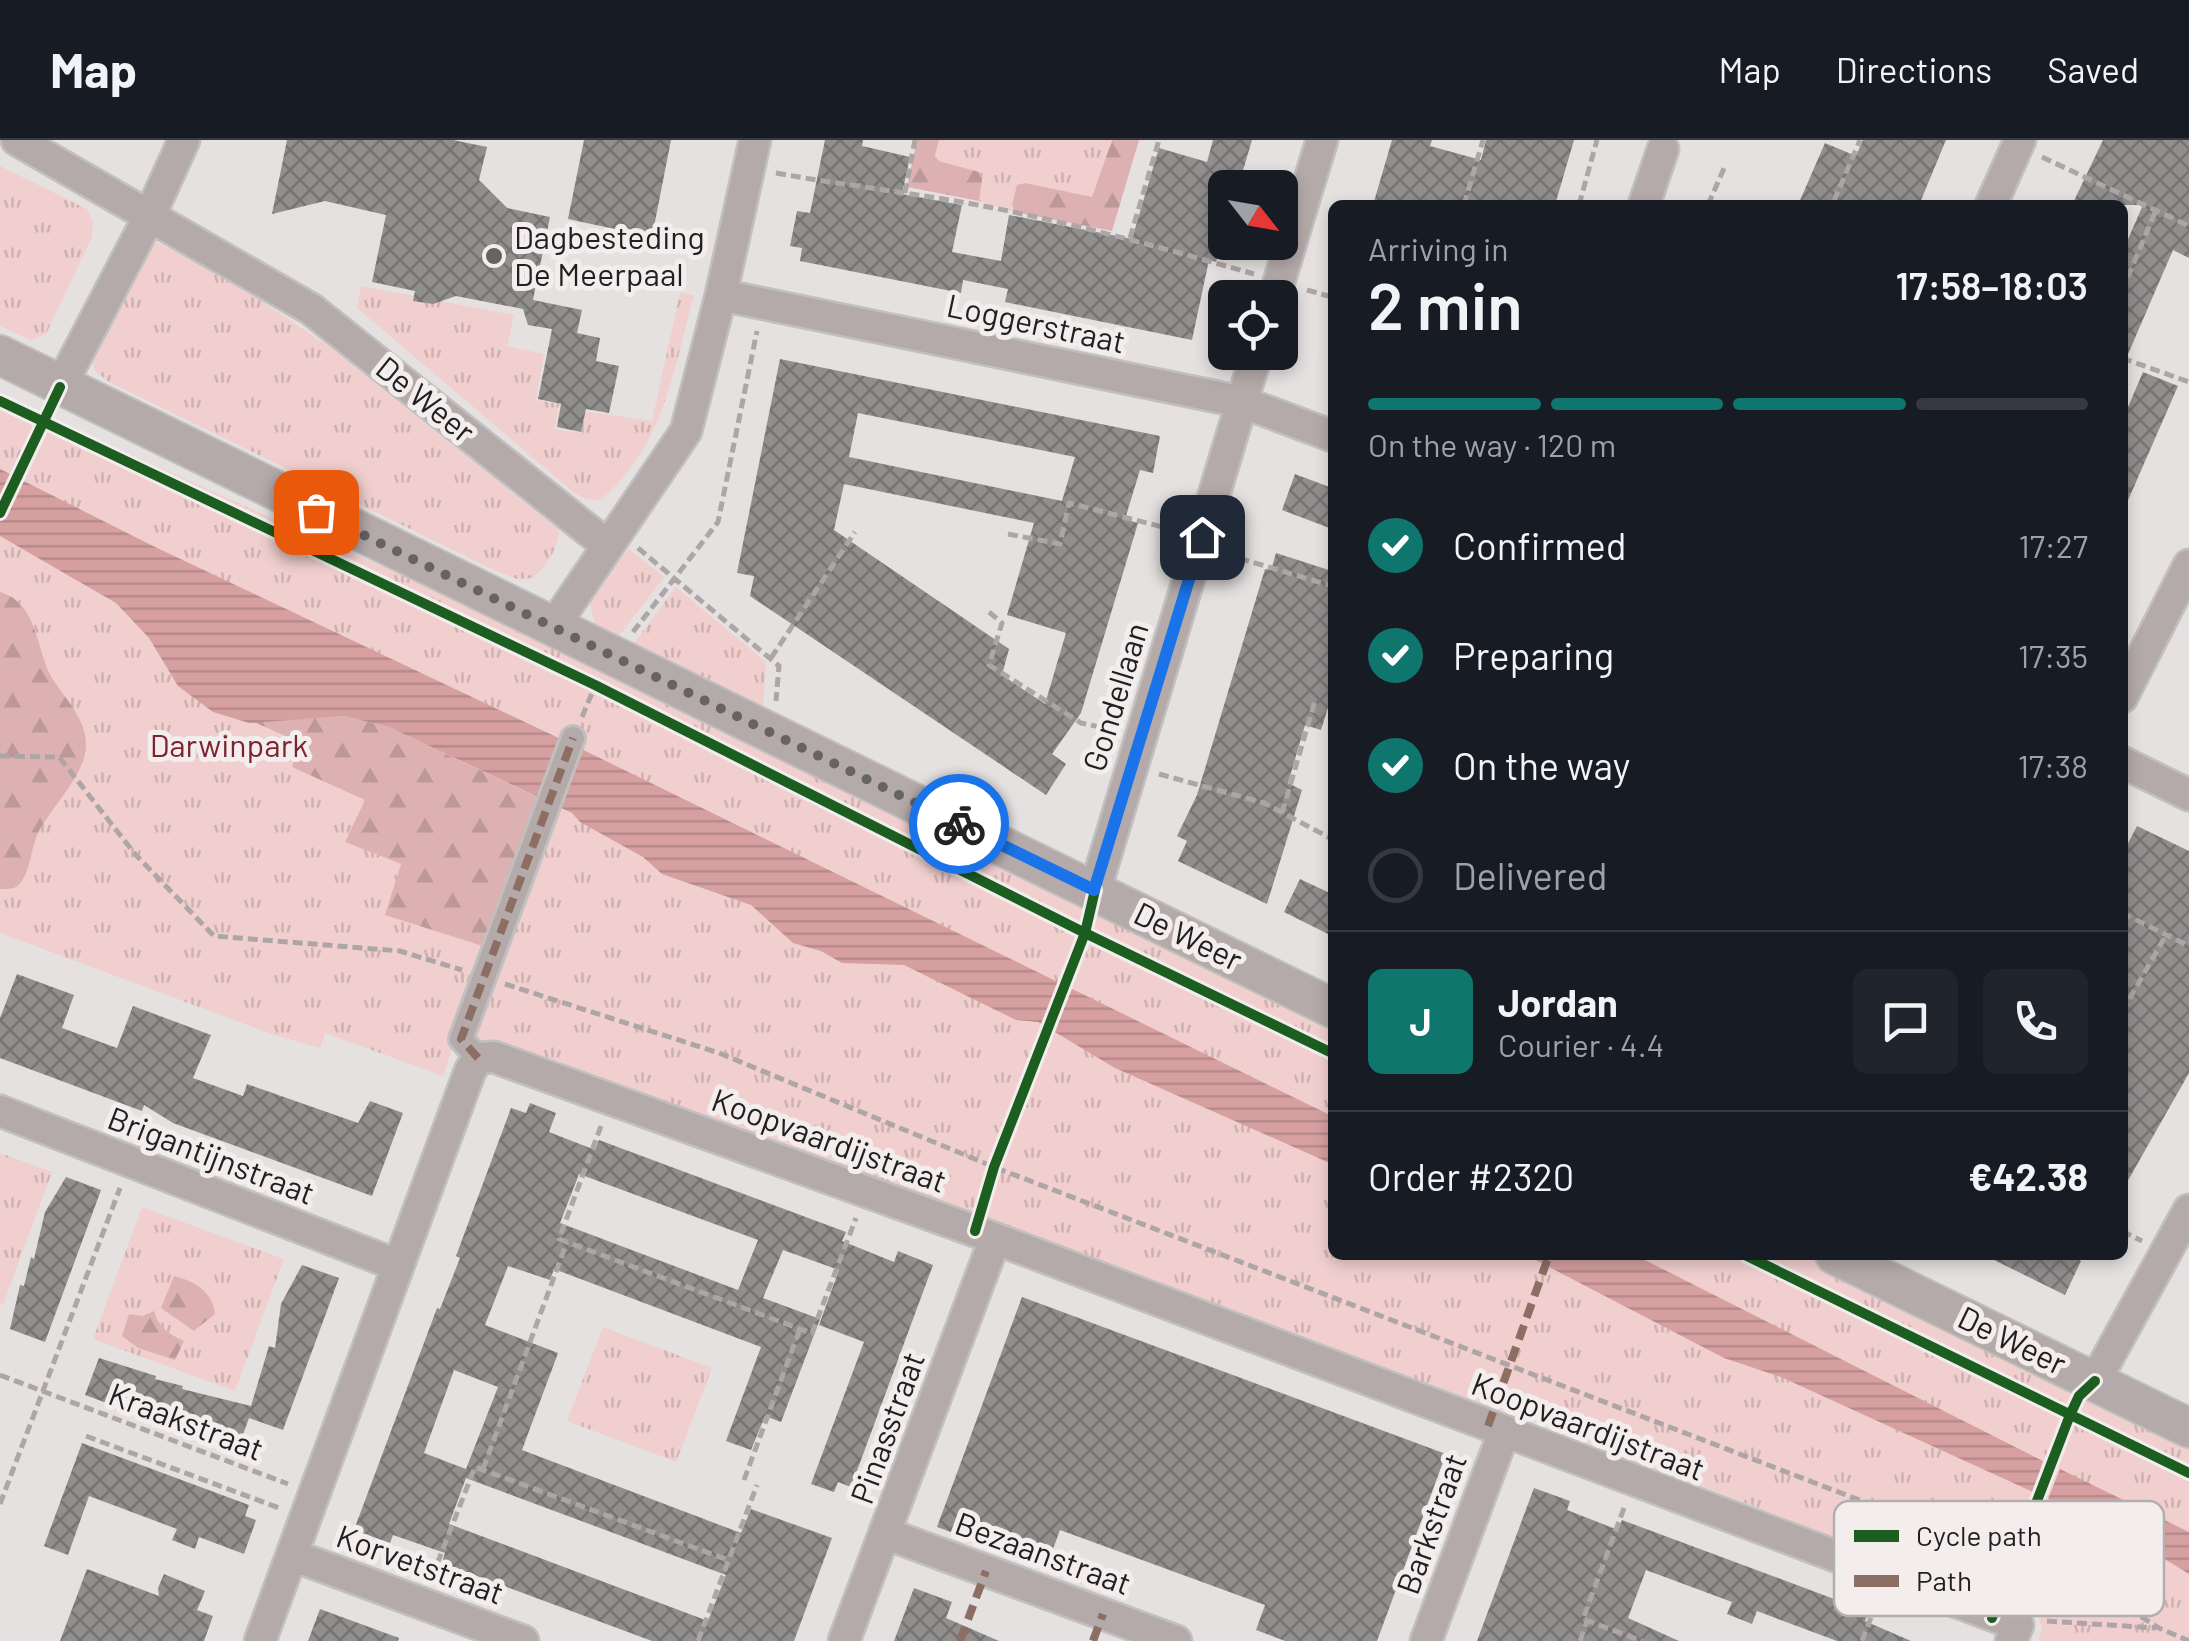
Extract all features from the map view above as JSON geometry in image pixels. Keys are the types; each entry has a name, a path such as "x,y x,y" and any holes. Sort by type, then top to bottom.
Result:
{"street":[{"name":"De Weer","path":"16,140 311,310 613,539"},
{"path":"60,387 150,215 184,140"},
{"path":"1279,280 1322,140"},
{"path":"1993,200 2017,145"},
{"path":"1646,200 1663,150"},
{"path":"553,627 686,431 752,154"},
{"name":"Loggerstraat","path":"721,295 1242,402 1328,434"},
{"name":"De Weer","path":"0,355 553,627 604,670 773,734 1328,1006"},
{"name":"Gondellaan","path":"1094,890 1252,370"},
{"path":"2128,685 2189,566"},
{"path":"260,1641 397,1265 470,1070 478,1058 461,1039 573,738"},
{"path":"2128,765 2189,795"},
{"name":"Koopvaardijstraat","path":"478,1058 494,1058 985,1235 1834,1558"},
{"name":"Brigantijnstraat","path":"0,1111 397,1265"},
{"path":"2094,1381 2189,1210"},
{"name":"Pinasstraat","path":"844,1641 887,1534 985,1235"},
{"name":"De Weer","path":"1845,1260 2189,1428"},
{"name":"Barkstraat","path":"1426,1641 1504,1432"},
{"name":"Bezaanstraat","path":"887,1534 1176,1641"},
{"name":"Korvetstraat","path":"292,1555 523,1641"},
{"name":"Koopvaardijstraat","path":"1978,1616 2007,1628"}],"path":[{"path":"904,192 915,140"},
{"path":"1130,238 1159,140"},
{"path":"1465,200 1483,140"},
{"path":"1580,200 1598,140"},
{"path":"1834,200 1860,140"},
{"path":"2017,145 2189,226"},
{"path":"752,154 855,188 904,192 1130,238 1248,280"},
{"path":"1710,200 1725,166"},
{"path":"2128,277 2156,210"},
{"path":"1298,293 1328,296"},
{"path":"573,738 604,670 718,522 762,304"},
{"path":"2128,360 2189,382"},
{"path":"1008,534 1060,544 1069,503 1328,585"},
{"path":"770,659 855,532"},
{"path":"613,539 675,578 779,666 773,734"},
{"path":"988,612 1002,623 989,665 1081,723 1141,735"},
{"path":"577,676 604,670"},
{"path":"604,670 612,694"},
{"path":"1282,813 1315,702"},
{"path":"0,756 59,757 135,854 214,936 400,951 719,1053 994,1168 1861,1501"},
{"path":"1132,767 1264,804 1328,837"},
{"path":"2128,915 2189,946"},
{"path":"2128,1002 2166,935"},
{"path":"610,1100 559,1239 800,1329 812,1333 866,1192"},
{"path":"985,1235 994,1168 1001,1149"},
{"path":"0,1504 130,1162"},
{"path":"483,1470 567,1242"},
{"path":"744,1480 800,1329"},
{"path":"422,1604 475,1468 728,1560"},
{"path":"1634,1482 1583,1619 1642,1641"},
{"path":"698,1641 757,1484"},
{"path":"1862,1641 1872,1616"},
{"path":"2140,1616 2189,1641"},
{"path":"1580,1641 1588,1621"},
{"path":"2007,1628 2046,1621 2159,1628"}],"green space":[{"path":"917,140 939,140 935,156 939,161 983,173 979,201 907,187"},
{"path":"939,140 1112,140 1092,198 1024,183 1017,186 1012,205 1015,212 979,201 983,173 939,161 935,157"},
{"path":"1112,140 1139,140 1112,231 1015,212 1012,205 1017,185 1025,183 1092,197"},
{"path":"0,166 87,209 93,222 92,237 46,334 31,340 0,326"},
{"path":"157,242 219,273 330,347 559,530 554,550 543,567 533,578 517,579 496,571 109,382 95,371 90,355 144,255"},
{"path":"361,286 514,315 507,346 544,354 536,400 559,404 555,429 580,433 584,411 652,421 680,293 694,295 672,379 653,431 622,479 601,500 585,499 573,492 357,308"},
{"name":"Darwinpark","path":"0,395 616,674 1328,1018 1328,1260 1820,1260 2189,1442 2189,1641 2038,1641 2042,1630 2038,1616 2164,1616 2164,1501 1834,1501 1834,1537 1504,1410 1484,1407 960,1211 469,1036 455,1041 443,1076 325,1033 320,1048 277,1036 0,933"},
{"path":"629,549 664,577 616,640 596,630 588,596"},
{"path":"676,587 766,662 763,710 631,647"},
{"path":"0,592 13,598 30,618 48,669 82,726 86,746 76,776 39,831 24,877 17,886 6,889 0,889"},
{"path":"344,716 389,727 543,800 489,948 385,915 401,864 345,842 365,800 292,767 299,742 254,722"},
{"path":"0,1153 52,1172 3,1305 0,1304"},
{"path":"142,1207 284,1259 235,1391 93,1339"},
{"path":"174,1276 202,1289 214,1306 215,1314 194,1331 161,1308"},
{"path":"154,1311 165,1330 184,1341 175,1360 138,1348 122,1336 129,1314 143,1316"},
{"path":"603,1327 712,1368 676,1462 567,1421"}],"shaded area":[{"path":"0,469 1328,1114 1328,1162 1115,1068 1038,1022 1016,1020 904,965 842,963 821,951 793,943 751,905 662,874 643,857 580,822 572,813 389,727 344,716 249,723 213,712 178,686 149,638 116,603 0,536"},
{"path":"1536,1260 1645,1260 2043,1461 2033,1492 1781,1377 1724,1358"},
{"path":"2060,1469 2126,1501 2052,1501 2048,1499"},
{"path":"2164,1520 2189,1532 2189,1574 2164,1559"}],"building":[{"path":"287,140 453,140 487,147 479,180 507,208 550,217 533,300 582,310 577,333 600,338 596,361 619,366 609,413 586,409 581,432 557,427 561,404 538,399 552,329 528,325 523,309 456,296 433,304 413,301 415,291 372,282 386,215 325,201 272,214"},
{"path":"584,140 671,140 652,237 568,219"},
{"path":"825,140 863,140 862,146 910,157 902,194 962,205 952,252 1001,261 1009,215 1132,239 1159,148 1207,162 1213,140 1252,140 1243,170 1208,170 1209,260 1192,340 1005,302 1008,289 963,280 961,293 800,261 802,248 790,246 797,211 810,213"},
{"path":"1392,140 1432,140 1430,146 1481,160 1486,140 1574,140 1556,200 1374,200"},
{"path":"1863,140 1946,140 1921,200 1800,200 1825,143 1856,156"},
{"path":"2103,140 2189,140 2189,258 2173,250 2128,354 2128,239 2143,205 2128,205 2128,200 2074,200"},
{"path":"780,359 1160,436 1153,473 1140,470 1125,519 1138,523 1081,713 1052,754 1066,764 1046,795 750,596 754,576 737,573","holes":["858,413 1075,457 1062,501 849,457","844,484 1034,523 1007,615 1066,633 1045,704 1002,675 1009,649 834,530"]},
{"path":"2143,372 2178,386 2128,500 2128,407"},
{"path":"1295,474 1328,486 1328,527 1282,510"},
{"path":"1276,553 1328,570 1328,708 1321,730 1305,725 1288,783 1302,790 1267,904 1178,861 1187,841 1177,836 1197,795 1265,569 1271,570"},
{"path":"2137,826 2189,851 2189,1073 2128,1180 2128,843"},
{"path":"1300,879 1328,892 1328,934 1284,912"},
{"path":"17,974 74,995 62,1028 117,1048 133,1006 211,1035 193,1078 243,1096 247,1084 358,1123 370,1101 403,1113 372,1196 173,1123 144,1105 142,1111 0,1058 0,1018"},
{"path":"530,1103 556,1113 549,1132 595,1150 599,1140 846,1232 842,1241 894,1262 898,1251 933,1265 851,1487 838,1482 834,1492 811,1484 864,1342 819,1325 839,1270 783,1250 763,1298 820,1319 781,1422 765,1416 751,1450 726,1441 761,1347 554,1269 550,1280 508,1266 485,1325 558,1353 522,1450 741,1533 751,1509 832,1538 794,1641 652,1641 442,1563 445,1553 393,1535 390,1543 354,1530 437,1308 440,1309 460,1258 456,1256 511,1108 526,1113","holes":["579,1174 758,1240 738,1290 560,1223","454,1370 498,1387 466,1469 424,1453","466,1478 726,1575 708,1621 449,1524"]},
{"path":"66,1177 101,1190 45,1342 10,1329 20,1285 24,1286 31,1257 34,1259 45,1212"},
{"path":"1994,1260 2079,1260 2065,1295"},
{"path":"302,1265 339,1278 283,1430 249,1418 237,1451 85,1395 99,1358 183,1386 182,1389 251,1406 269,1346 275,1348 281,1304"},
{"path":"1022,1297 1446,1454 1377,1641 1285,1641 1256,1630 1265,1605 1060,1530 1051,1554 984,1529 979,1542 937,1527"},
{"path":"82,1443 249,1505 245,1516 256,1520 244,1554 199,1537 195,1549 172,1540 177,1529 89,1496 68,1555 44,1546"},
{"path":"1534,1488 1570,1501 1567,1510 1618,1530 1622,1520 1834,1599 1834,1616 1867,1616 1865,1621 1911,1641 1837,1641 1757,1611 1752,1624 1727,1614 1732,1602 1646,1570 1628,1618 1679,1641 1477,1641"},
{"path":"87,1569 159,1596 164,1574 205,1591 197,1610 213,1616 204,1641 60,1641"},
{"path":"914,1588 952,1602 946,1618 999,1641 894,1641"},
{"path":"320,1609 399,1638 398,1641 308,1641"}],"marked path":[{"path":"478,1058 461,1039 573,738"},
{"path":"1488,1426 1547,1260"},
{"path":"960,1641 986,1571"},
{"path":"1093,1641 1103,1614"}],"cycle path":[{"path":"0,513 60,387"},
{"path":"0,401 595,685 1328,1051"},
{"path":"975,1231 994,1167 1085,933 1095,890"},
{"path":"1755,1260 2189,1473"},
{"path":"2037,1501 2079,1396 2095,1381"}],"way so far":[{"path":"316,512 959,824"}],"place":[{"name":"Dagbesteding De Meerpaal","path":"494,256"}],"route":[{"path":"959,824 1094,890 1202,537"}]}
